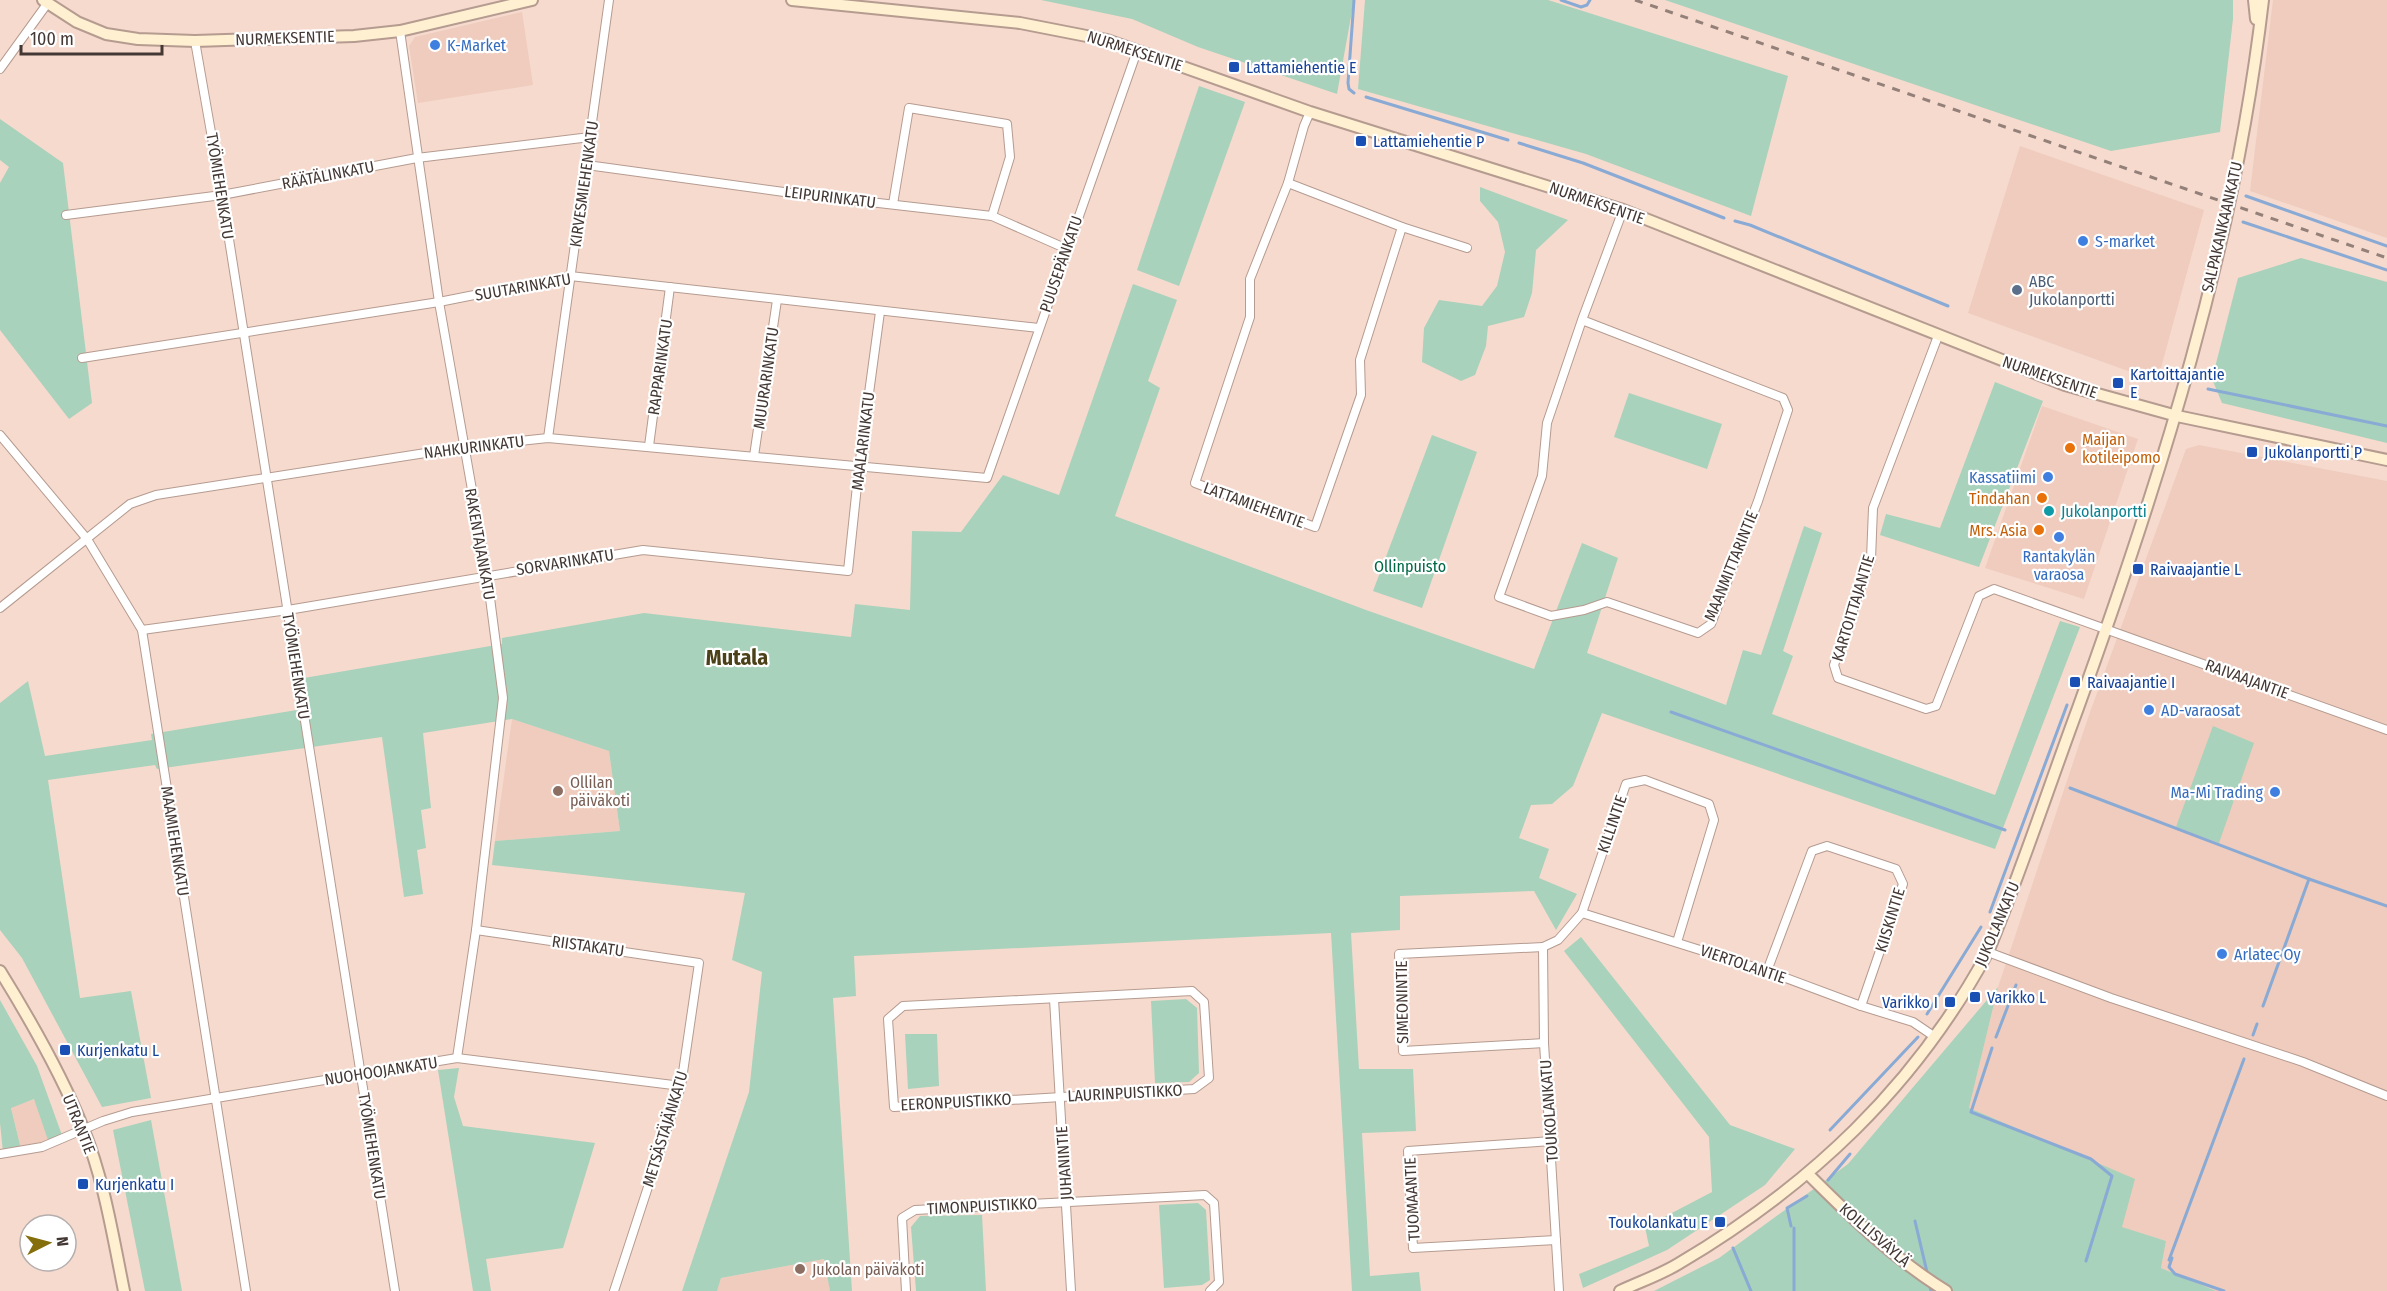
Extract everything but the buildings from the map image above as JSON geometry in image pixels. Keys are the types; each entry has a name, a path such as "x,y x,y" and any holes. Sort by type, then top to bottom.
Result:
{"street":[{"name":"NURMEKSENTIE","path":"45,2 77,22 106,34 138,39 195,41 354,36 400,31 532,0"},
{"name":"KIRVESMIEHENKATU","path":"548,438 609,0"},
{"name":"NURMEKSENTIE","path":"792,0 1020,23 1075,33 1137,51 1311,112 1623,210 2065,385 2176,416 2387,460"},
{"name":"SALPAKANKAANKATU","path":"2254,0 2259,37"},
{"name":"SALPAKANKAANKATU","path":"2176,416 2230,205 2251,97 2263,0"},
{"path":"0,69 45,2"},
{"name":"RAKENTAJANKATU","path":"400,31 439,302 487,575 503,698 476,930 457,1059"},
{"name":"TYÖMIEHENKATU","path":"195,41 222,195 395,1291"},
{"name":"PUUSEPÄNKATU","path":"987,478 1137,51"},
{"path":"893,204 909,108 1007,124 1010,157 992,216"},
{"name":"LATTAMIEHENTIE","path":"1311,112 1304,126 1288,183 1250,279 1250,317 1194,483 1314,527 1361,395 1360,360 1402,227"},
{"name":"RÄÄTÄLINKATU","path":"66,215 222,195 417,158 590,136"},
{"name":"LEIPURINKATU","path":"587,165 992,216 1067,249"},
{"path":"1288,183 1402,227 1467,248"},
{"name":"MAANMITTARINTIE","path":"1582,320 1783,398 1788,410 1758,501 1711,624 1698,633 1607,602 1584,610 1551,616 1499,597 1542,476 1547,423 1582,320 1623,210"},
{"name":"SUUTARINKATU","path":"82,358 439,302 570,276 1039,328"},
{"name":"RAPPARINKATU","path":"649,446 670,288"},
{"name":"MUURARINKATU","path":"754,456 777,300"},
{"name":"MAALARINKATU","path":"848,571 880,312"},
{"name":"KARTOITTAJANTIE","path":"1938,336 1873,508 1871,559 1834,665 1838,678 1926,709 1936,706 1978,596 1994,589 2106,629"},
{"name":"JUKOLANKATU","path":"1620,1291 1676,1265 1775,1201 1808,1174 1885,1100 1966,992 1988,952 2106,629 2176,416"},
{"name":"MAAMIEHENKATU","path":"0,435 87,539 142,630 246,1291"},
{"name":"NAHKURINKATU","path":"0,608 130,504 156,495 464,447 548,438 987,478"},
{"name":"SORVARINKATU","path":"142,630 288,610 643,550 848,571"},
{"name":"RAIVAAJANTIE","path":"2106,629 2165,648 2387,730"},
{"name":"KILLINTIE","path":"1582,913 1626,784 1645,780 1709,804 1714,820 1677,942"},
{"name":"KIISKINTIE","path":"1767,971 1812,851 1827,846 1896,869 1903,884 1861,1006"},
{"path":"1543,947 1558,940 1582,913"},
{"name":"VIERTOLANTIE","path":"1582,913 1767,971 1861,1006 1913,1022 1935,1036"},
{"name":"RIISTAKATU","path":"476,930 699,963"},
{"name":"SIMEONINTIE","path":"1543,947 1399,954 1403,1051 1544,1043"},
{"name":"TOUKOLANKATU","path":"1543,947 1544,1043 1560,1291"},
{"path":"1988,952 2111,998 2302,1062 2387,1096"},
{"name":"METSÄSTÄJÄNKATU","path":"614,1291 681,1086 699,963"},
{"name":"UTRANTIE","path":"0,971 52,1060 84,1129 109,1212 124,1291"},
{"name":"LAURINPUISTIKKO","path":"1054,999 1192,991 1204,1002 1209,1078 1194,1089 1059,1096"},
{"name":"JUHANINTIE","path":"1054,999 1071,1291"},
{"name":"EERONPUISTIKKO","path":"1054,999 903,1006 888,1019 894,1107 1059,1096"},
{"name":"NUOHOOJANKATU","path":"0,1154 42,1147 132,1112 457,1059 681,1086"},
{"name":"TUOMAANTIE","path":"1551,1141 1408,1151 1413,1248 1556,1240"},
{"name":"KOILLISVÄYLÄ","path":"1808,1174 1852,1218 1888,1249 1946,1291"},
{"path":"1066,1201 1205,1195 1214,1203 1219,1282 1210,1291"},
{"name":"TIMONPUISTIKKO","path":"906,1291 902,1218 915,1210 1066,1201"}],"shaded area":[{"path":"2273,0 2387,0 2387,238 2250,191"},
{"path":"522,12 533,85 418,103 409,46 415,37"},
{"path":"2020,146 2204,210 2161,368 2128,371 1968,313"},
{"path":"2042,406 2138,439 2084,599 1985,568"},
{"path":"2199,445 2387,481 2387,1291 2216,1291 2161,1268 2166,1241 2121,1227 1969,1108 1998,987 2089,715 2186,449"},
{"name":"Ollilan päiväkoti","path":"512,719 609,751 620,831 495,841"},
{"path":"35,1099 49,1143 21,1149 11,1107"},
{"name":"Jukolan päiväkoti","path":"825,1259 830,1291 717,1291 721,1278"}],"green space":[{"path":"1041,0 1354,0 1337,94 1198,47 1132,19"},
{"path":"1365,0 1548,0 1788,76 1751,216 1586,154 1358,89"},
{"path":"1665,0 2233,0 2233,19 2220,132 2111,151"},
{"path":"1199,86 1245,102 1179,286 1137,270"},
{"path":"0,119 63,163 92,403 69,419 0,330 0,183 9,167 0,160"},
{"path":"1480,187 1568,220 1536,250 1532,293 1524,317 1488,326 1486,346 1475,375 1461,381 1422,362 1424,328 1439,300 1482,306 1497,286 1505,252 1498,222 1480,201"},
{"path":"2301,258 2387,282 2387,443 2222,403 2212,379 2238,278"},
{"path":"1133,284 1177,300 1148,381 1160,388 1115,516 1366,610 1534,669 1582,543 1618,558 1587,653 1726,705 1743,650 1761,655 1804,526 1822,533 1783,651 1793,656 1772,714 1995,795 2060,621 2080,627 1995,849 1602,713 1573,786 1552,804 1531,805 1519,838 1549,849 1539,878 1577,894 1556,930 1534,891 1400,896 1400,930 1351,933 1359,1069 1413,1069 1416,1131 1362,1133 1370,1276 1419,1272 1421,1291 1352,1291 1331,933 854,956 856,996 833,998 852,1291 830,1291 824,1259 721,1278 717,1291 682,1291 749,1092 762,972 732,960 745,893 492,865 495,841 620,831 609,751 512,719 423,733 431,808 421,810 426,848 417,850 423,894 404,897 382,737 157,769 155,765 48,780 80,998 131,991 151,1098 102,1107 22,958 0,930 0,703 28,681 45,756 152,740 151,734 309,708 304,678 502,644 502,638 644,613 851,637 855,604 910,610 912,531 961,532 1003,475 1059,495"},
{"path":"1995,382 2043,401 1979,567 1880,535 1886,514 1940,528"},
{"path":"1629,393 1722,424 1707,469 1614,437"},
{"name":"Ollinpuisto","path":"1432,435 1477,452 1422,608 1373,591"},
{"path":"2213,726 2254,743 2219,843 2176,827"},
{"path":"1581,937 1730,1125 1795,1149 1765,1185 1667,1250 1583,1288 1579,1274 1649,1246 1645,1227 1712,1192 1709,1137 1564,951"},
{"path":"1998,987 1969,1108 2135,1179 2122,1227 2166,1241 2161,1268 2216,1291 1654,1291 1719,1258 1848,1164"},
{"path":"1186,999 1197,1008 1199,1073 1189,1082 1155,1083 1151,1001"},
{"path":"0,1000 37,1066 63,1138 49,1143 34,1099 11,1108 21,1149 3,1152 0,1123"},
{"path":"905,1034 937,1034 939,1086 908,1089"},
{"path":"459,1068 454,1097 463,1126 595,1143 563,1248 486,1259 491,1291 473,1291 438,1070"},
{"path":"151,1120 182,1291 145,1291 113,1130"},
{"path":"1198,1203 1206,1210 1210,1280 1202,1285 1164,1288 1159,1205"},
{"path":"982,1215 986,1291 916,1291 911,1227 920,1216"}],"waterway":[{"path":"1354,0 1348,83 1349,89 1354,93"},
{"path":"1561,0 1581,7 1587,5 1590,0"},
{"path":"1366,97 1508,140"},
{"path":"1519,143 1583,163 1724,218"},
{"path":"2246,196 2387,246"},
{"path":"1735,221 1750,225 1948,306"},
{"path":"2243,222 2387,270"},
{"path":"2208,389 2387,426"},
{"path":"1990,912 2067,705"},
{"path":"1671,712 2005,830"},
{"path":"2070,788 2309,879 2387,906"},
{"path":"2263,1006 2309,879"},
{"path":"1927,1014 1981,927"},
{"path":"1996,1037 2016,985"},
{"path":"2253,1035 2257,1024"},
{"path":"1830,1130 1918,1037"},
{"path":"1992,1048 1971,1112 2091,1159 2112,1176 2086,1261"},
{"path":"2169,1260 2244,1059"},
{"path":"1828,1180 1850,1154"},
{"path":"1791,1226 1787,1208 1807,1196"},
{"path":"1915,1221 1927,1272"},
{"path":"1794,1228 1794,1291"},
{"path":"1733,1248 1751,1291"},
{"path":"2172,1258 2169,1267 2175,1274 2224,1291"},
{"path":"1930,1287 1931,1291"}],"railway":[{"path":"1635,0 2387,258"}],"place":[{"name":"K-Market","path":"435,45"},
{"name":"Lattamiehentie E","path":"1234,67"},
{"name":"Lattamiehentie P","path":"1361,141"},
{"name":"S-market","path":"2083,241"},
{"name":"ABC Jukolanportti","path":"2017,290"},
{"name":"Kartoittajantie E","path":"2118,383"},
{"name":"Maijan kotileipomo","path":"2070,448"},
{"name":"Jukolanportti P","path":"2252,452"},
{"name":"Kassatiimi","path":"2048,477"},
{"name":"Tindahan","path":"2042,498"},
{"name":"Jukolanportti","path":"2049,511"},
{"name":"Mrs. Asia","path":"2039,530"},
{"name":"Rantakylän varaosa","path":"2059,537"},
{"name":"Raivaajantie L","path":"2138,569"},
{"name":"Raivaajantie I","path":"2075,682"},
{"name":"AD-varaosat","path":"2149,710"},
{"name":"Ollilan päiväkoti","path":"558,791"},
{"name":"Ma-Mi Trading","path":"2275,792"},
{"name":"Arlatec Oy","path":"2222,954"},
{"name":"Varikko L","path":"1975,997"},
{"name":"Varikko I","path":"1950,1002"},
{"name":"Kurjenkatu L","path":"65,1050"},
{"name":"Kurjenkatu I","path":"83,1184"},
{"name":"Toukolankatu E","path":"1720,1222"},
{"name":"Jukolan päiväkoti","path":"800,1269"}],"district":[{"name":"Mutala","path":"737,657"}]}
